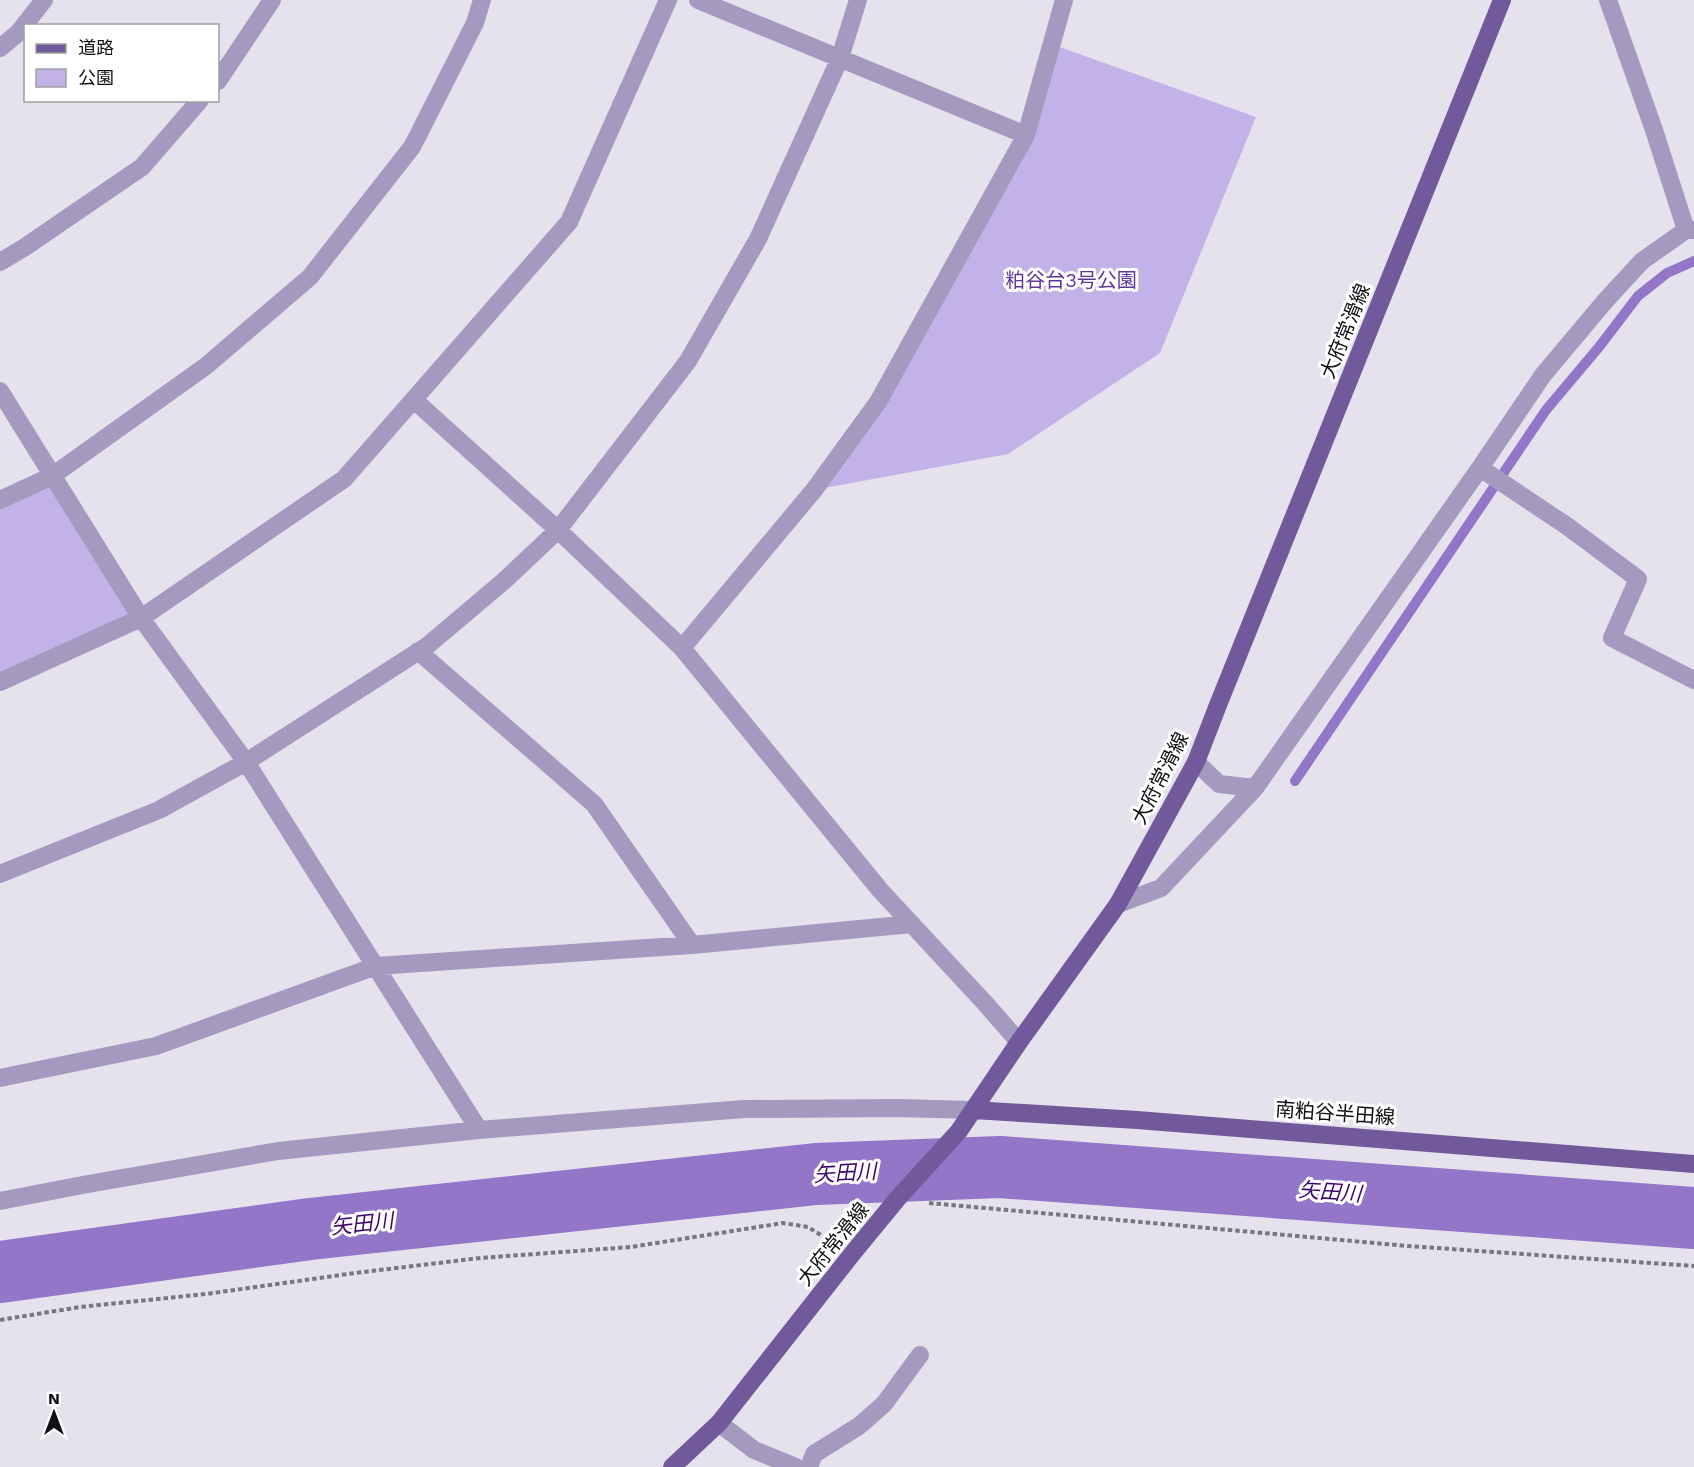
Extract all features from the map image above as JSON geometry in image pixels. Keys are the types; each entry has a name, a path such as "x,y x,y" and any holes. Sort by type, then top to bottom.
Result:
{"main road":[{"name":"大府常滑線","path":"672,1467 719,1423 898,1198 959,1131 1018,1042 1118,904 1196,762 1502,0"},
{"name":"南粕谷半田線","path":"973,1110 1137,1120 1694,1164"}],"street":[{"path":"25,24 44,0"},
{"path":"219,80 272,0"},
{"path":"0,500 52,476 206,366 310,277 412,147 475,23 482,0"},
{"path":"0,682 141,618 344,479 569,222 668,0"},
{"path":"698,0 1026,135"},
{"path":"0,874 159,810 246,762 427,646 505,580 558,530 688,361 758,239 840,58 858,0"},
{"path":"682,648 814,490 878,402 1026,135 1064,0"},
{"path":"1118,904 1161,888 1255,788 1543,375 1642,261 1690,230 1608,0"},
{"path":"0,48 24,25"},
{"path":"0,262 26,247 142,167 198,102"},
{"path":"0,392 141,618 246,762 479,1130"},
{"path":"414,400 558,530 682,648 880,890 1018,1042"},
{"path":"1480,468 1567,526 1638,579 1612,638 1694,680"},
{"path":"418,651 594,804 692,945"},
{"path":"1196,762 1219,784 1255,788"},
{"path":"0,1078 156,1046 376,966 692,945 912,924"},
{"path":"0,1201 278,1150 479,1130 744,1109 973,1110"},
{"path":"809,1467 814,1454 859,1426 884,1404 920,1355"},
{"path":"719,1423 754,1450 796,1467"}],"path":[{"path":"898,1198 938,1204 1408,1246 1694,1266"},
{"path":"0,1320 80,1307 206,1294 480,1258 631,1247 783,1223 808,1227 852,1254"}],"green space":[{"name":"粕谷台3号公園","path":"1051,44 1256,117 1160,353 1008,454 814,490 878,402 1026,135"},
{"path":"52,476 141,618 0,682 0,500"}],"waterway":[{"path":"1295,781 1546,410 1638,296 1667,273 1694,261"},
{"name":"矢田川","path":"0,1272 310,1229 816,1174 1000,1167 1694,1218"}]}
